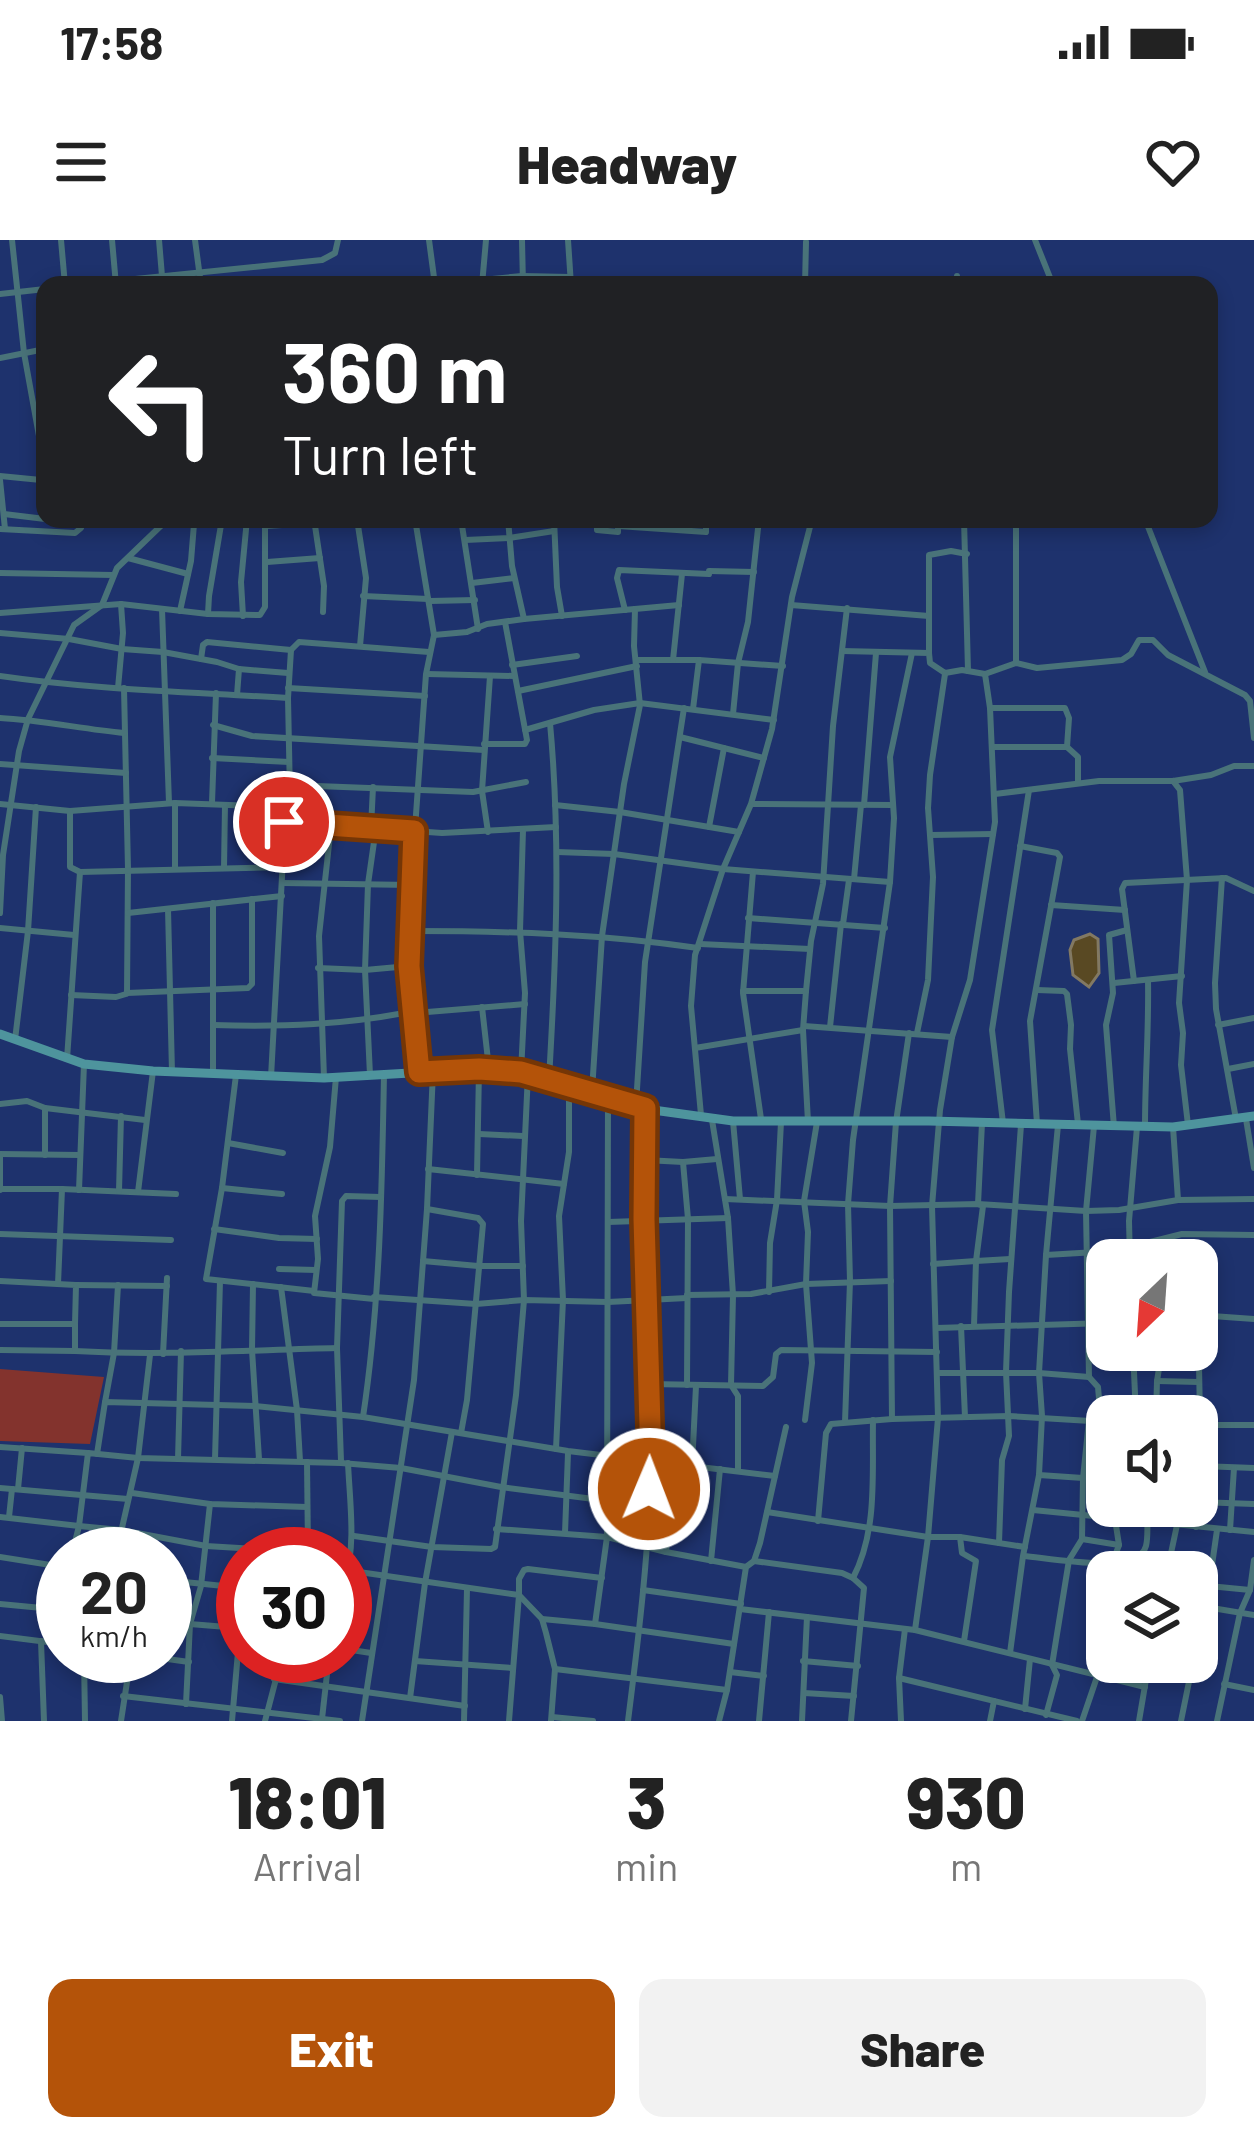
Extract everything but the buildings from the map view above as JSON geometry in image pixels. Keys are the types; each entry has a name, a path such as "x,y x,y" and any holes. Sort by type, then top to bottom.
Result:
{"street":[{"path":"12,240 36,419"},
{"path":"62,240 64,276"},
{"path":"112,240 115,276"},
{"path":"159,240 162,276 322,260 335,253 338,240"},
{"path":"195,240 200,276"},
{"path":"429,240 433,276"},
{"path":"483,276 486,240"},
{"path":"522,240 522,276"},
{"path":"568,240 571,276"},
{"path":"1035,240 1049,276"},
{"path":"805,276 806,242"},
{"path":"0,294 36,290"},
{"path":"0,358 36,351"},
{"path":"36,480 0,478 2,529 75,532 82,528"},
{"path":"4,514 36,518"},
{"path":"0,913 3,855 28,719 79,621 102,605 113,575 159,528"},
{"path":"180,611 194,528"},
{"path":"208,614 221,528"},
{"path":"243,616 246,528"},
{"path":"0,613 121,604 260,615 264,611 266,528"},
{"path":"315,528 323,612"},
{"path":"358,528 366,578 360,647"},
{"path":"417,528 434,635 426,674 411,885 409,966 419,1072"},
{"path":"463,528 478,629"},
{"path":"508,528 524,619"},
{"path":"554,528 562,616"},
{"path":"647,528 706,532 706,528"},
{"path":"733,714 758,528"},
{"path":"738,1471 739,1396 731,1385 733,1295 728,1218 706,1119 691,1006 698,946 723,869 752,804 774,720 791,605 810,528"},
{"path":"965,528 968,671"},
{"path":"1016,528 1016,663"},
{"path":"1149,528 1206,675"},
{"path":"465,540 554,532"},
{"path":"967,554 929,555 930,663 945,673 985,674 1016,663 1036,668 1122,660 1138,640 1146,638 1250,701 1254,738"},
{"path":"128,558 188,574"},
{"path":"267,562 320,558"},
{"path":"625,610 617,578 620,570 754,572"},
{"path":"0,573 113,575"},
{"path":"673,660 682,574"},
{"path":"472,584 514,578"},
{"path":"363,596 475,600"},
{"path":"121,604 127,993"},
{"path":"434,635 524,619 679,605"},
{"path":"791,605 929,616"},
{"path":"806,1420 811,1348 805,1201 813,1122 804,1028 810,949 824,876 833,726 848,608"},
{"path":"162,609 175,868"},
{"path":"592,1091 602,936 640,703 635,609"},
{"path":"213,724 241,734 422,745 525,744 505,622"},
{"path":"0,633 69,638 239,669 288,673"},
{"path":"201,659 207,642 291,650"},
{"path":"271,1077 290,785 287,698 291,650 299,642 430,652"},
{"path":"842,651 929,653"},
{"path":"830,1028 863,805 876,652"},
{"path":"845,1422 848,1204 855,1121 890,882 890,757 912,653"},
{"path":"512,664 577,656"},
{"path":"518,691 637,663 699,660 783,666"},
{"path":"628,1721 651,1460 641,1106 644,974 679,736 699,660"},
{"path":"237,694 239,669"},
{"path":"892,1419 890,1206 896,1122 928,980 933,877 930,775 945,673"},
{"path":"426,674 514,676"},
{"path":"916,1630 938,1418 932,1206 939,1122 952,1037 970,980 993,834 995,794 985,674"},
{"path":"0,676 287,698"},
{"path":"488,832 482,791 490,676"},
{"path":"288,688 425,696"},
{"path":"212,803 216,692"},
{"path":"525,730 594,710 640,703 774,720"},
{"path":"990,708 1065,708 1067,747"},
{"path":"0,718 124,733"},
{"path":"549,1079 557,852 550,723"},
{"path":"679,736 764,758"},
{"path":"709,827 724,747"},
{"path":"992,747 1067,747 1078,757 1078,784"},
{"path":"212,758 289,762"},
{"path":"0,764 126,773"},
{"path":"995,794 1131,779 1173,781 1234,766 1254,766"},
{"path":"1173,781 1180,790 1187,880 1180,1065 1188,1125"},
{"path":"290,785 482,791 526,782"},
{"path":"370,1075 365,970 373,787"},
{"path":"1003,1124 992,1030 1029,790"},
{"path":"0,804 70,811 172,803 286,807"},
{"path":"224,868 225,804"},
{"path":"752,804 893,805"},
{"path":"555,805 739,832"},
{"path":"15,1040 36,807"},
{"path":"70,811 70,866 80,872 284,867"},
{"path":"284,822 414,831 556,827"},
{"path":"314,1291 316,1202 330,1147 330,1078 319,968 323,884 332,826"},
{"path":"372,1539 493,1549 516,1395 524,1300 523,830"},
{"path":"929,835 993,834"},
{"path":"1020,846 1060,857 1030,1021 1037,1124"},
{"path":"557,852 890,882"},
{"path":"67,1059 80,872"},
{"path":"753,872 743,992 762,1123"},
{"path":"1222,878 1214,982 1218,1025 1254,1166"},
{"path":"1134,981 1125,883 1222,878 1254,891"},
{"path":"283,884 411,885"},
{"path":"128,913 282,896"},
{"path":"71,995 116,998 127,993 250,986 252,899"},
{"path":"213,903 213,1074"},
{"path":"1050,905 1125,910"},
{"path":"168,909 172,1072"},
{"path":"748,918 885,928"},
{"path":"0,928 74,935"},
{"path":"1114,1126 1106,1025 1113,982 1109,935 1128,930"},
{"path":"411,931 520,931 698,946 810,949"},
{"path":"319,968 409,966"},
{"path":"1113,982 1182,976"},
{"path":"1130,1239 1149,1038 1148,980"},
{"path":"1037,990 1067,994 1078,1124"},
{"path":"743,992 806,991"},
{"path":"213,1025 272,1027 525,1004"},
{"path":"477,1175 484,1069 482,1006"},
{"path":"1218,1025 1254,1018"},
{"path":"694,1048 804,1028 952,1037"},
{"path":"0,1034 84,1064 153,1071 330,1078 484,1069 525,1073 641,1106 706,1119 762,1123 1173,1127 1245,1117"},
{"path":"79,1190 84,1064"},
{"path":"1226,1069 1254,1064"},
{"path":"138,1192 153,1071"},
{"path":"372,1641 414,1380 433,1071"},
{"path":"236,1075 206,1280 476,1304 648,1300 769,1292 806,1284 891,1281"},
{"path":"363,1417 381,1238 384,1075"},
{"path":"556,1449 563,1300 559,1216 568,1152 569,1084"},
{"path":"595,1624 609,1501 608,1096"},
{"path":"0,1104 27,1101 45,1108 146,1120"},
{"path":"45,1108 45,1155"},
{"path":"119,1191 121,1116"},
{"path":"733,1121 740,1199"},
{"path":"769,1292 781,1122"},
{"path":"978,1204 982,1123"},
{"path":"999,1543 1002,1460 1009,1436 1007,1326 1021,1125"},
{"path":"1010,1653 1039,1474 1039,1373 1058,1125"},
{"path":"1086,1239 1094,1126"},
{"path":"1173,1127 1178,1200"},
{"path":"478,1134 524,1136"},
{"path":"228,1142 283,1153"},
{"path":"80,1155 0,1154 0,1189 176,1194"},
{"path":"645,1160 717,1159"},
{"path":"683,1162 692,1466"},
{"path":"428,1169 564,1184"},
{"path":"222,1188 282,1194"},
{"path":"58,1283 62,1189"},
{"path":"352,1527 337,1348 342,1201 346,1196 381,1197"},
{"path":"725,1199 1085,1211 1178,1200 1254,1199"},
{"path":"974,1326 983,1206 978,1204"},
{"path":"410,1697 444,1475 467,1400 483,1224 480,1219 427,1209"},
{"path":"608,1222 728,1218"},
{"path":"214,1229 317,1239"},
{"path":"0,1234 171,1240"},
{"path":"1164,1239 1182,1234 1254,1234"},
{"path":"1046,1255 1086,1252"},
{"path":"933,1264 1010,1259"},
{"path":"423,1261 523,1266"},
{"path":"279,1269 316,1270"},
{"path":"0,1281 167,1282 163,1354"},
{"path":"215,1459 220,1281"},
{"path":"76,1285 76,1351"},
{"path":"79,1526 114,1353 118,1285"},
{"path":"253,1285 259,1459"},
{"path":"281,1287 307,1527"},
{"path":"1218,1317 1254,1319"},
{"path":"0,1324 75,1324"},
{"path":"936,1328 1086,1324"},
{"path":"962,1327 965,1417"},
{"path":"0,1350 163,1354 337,1348"},
{"path":"649,1384 763,1386 773,1377 777,1352 811,1348 938,1352"},
{"path":"178,1459 182,1351"},
{"path":"122,1527 138,1458 150,1354"},
{"path":"1089,1371 1099,1395"},
{"path":"1157,1395 1159,1371"},
{"path":"1198,1371 1198,1395"},
{"path":"938,1373 1089,1377"},
{"path":"1157,1382 1198,1382"},
{"path":"105,1402 255,1406 363,1417 568,1451 776,1476"},
{"path":"818,1521 826,1433 831,1424 1009,1416 1086,1420"},
{"path":"854,1578 870,1528 873,1420"},
{"path":"1218,1425 1254,1424"},
{"path":"719,1721 740,1606 786,1426"},
{"path":"0,1448 138,1458 344,1463 609,1501"},
{"path":"22,1448 4,1517 90,1527"},
{"path":"1046,1714 1057,1675 1052,1665 1069,1560 1082,1539 1086,1449"},
{"path":"565,1533 568,1451"},
{"path":"666,1552 675,1463"},
{"path":"1218,1467 1254,1468"},
{"path":"1230,1530 1234,1468"},
{"path":"711,1561 720,1469"},
{"path":"1039,1474 1083,1478"},
{"path":"0,1488 307,1508"},
{"path":"1218,1503 1254,1504"},
{"path":"192,1617 201,1586 210,1504"},
{"path":"1033,1510 1084,1516"},
{"path":"767,1511 928,1538 999,1543 1086,1563"},
{"path":"1115,1527 1118,1551"},
{"path":"1203,1527 1254,1532"},
{"path":"496,1528 607,1537 711,1561 854,1578 865,1594 851,1721"},
{"path":"1214,1551 1217,1529"},
{"path":"960,1538 962,1553 976,1561 964,1641"},
{"path":"1082,1539 1119,1545"},
{"path":"192,1543 216,1547"},
{"path":"0,1557 36,1563"},
{"path":"1217,1721 1254,1560"},
{"path":"509,1721 519,1579 524,1570 602,1578"},
{"path":"372,1575 519,1595 542,1619 555,1669 552,1719 593,1721"},
{"path":"192,1584 216,1587"},
{"path":"1218,1587 1250,1590"},
{"path":"464,1721 467,1589"},
{"path":"643,1590 916,1630 1086,1672"},
{"path":"0,1604 36,1607"},
{"path":"1218,1609 1254,1616"},
{"path":"759,1721 769,1612"},
{"path":"802,1721 807,1616"},
{"path":"542,1619 734,1644"},
{"path":"901,1721 904,1629"},
{"path":"0,1636 36,1640"},
{"path":"1025,1709 1030,1658"},
{"path":"415,1660 513,1668"},
{"path":"803,1661 858,1666"},
{"path":"555,1669 727,1690"},
{"path":"730,1672 764,1676"},
{"path":"899,1678 1025,1709 1034,1717 1046,1714 1080,1721 1095,1683"},
{"path":"43,1683 44,1721"},
{"path":"85,1683 86,1721"},
{"path":"121,1721 126,1683"},
{"path":"186,1704 188,1683"},
{"path":"232,1721 236,1683"},
{"path":"266,1717 273,1683"},
{"path":"297,1683 465,1706"},
{"path":"322,1719 326,1683"},
{"path":"362,1721 367,1683"},
{"path":"1131,1683 1145,1687"},
{"path":"1139,1721 1146,1683"},
{"path":"1180,1721 1188,1683"},
{"path":"1224,1684 1254,1690"},
{"path":"804,1693 854,1696"},
{"path":"124,1696 233,1708 266,1717 340,1721"},
{"path":"0,1697 2,1721"},
{"path":"990,1721 994,1701"}],"shaded area":[{"path":"1090,934 1098,939 1099,973 1089,987 1073,975 1070,950 1074,940"},
{"path":"0,1369 104,1377 90,1444 0,1441"}],"route":[{"path":"284,822 414,831 409,966 419,1072 521,1072 645,1108 649,1489"}]}
